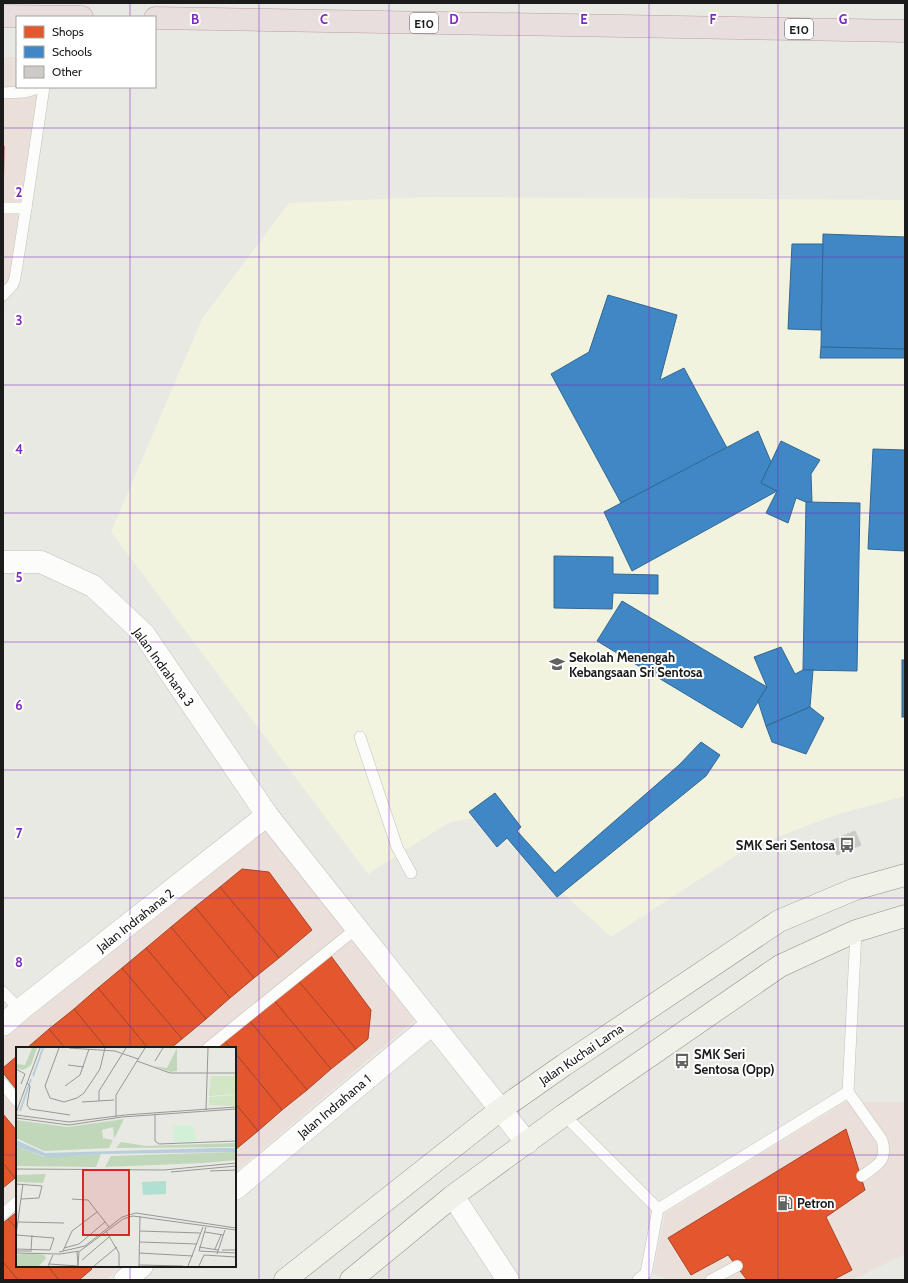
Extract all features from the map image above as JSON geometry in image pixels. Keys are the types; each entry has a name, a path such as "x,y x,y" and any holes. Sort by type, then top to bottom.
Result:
{"highway":[{"path":"3,16 16,16"},
{"name":"E10","path":"156,18 905,31"}],"main road":[{"name":"Jalan Kuchai Lama","path":"285,1280 500,1110 571,1060 779,921 855,889 905,875"},
{"path":"350,1280 453,1196 564,1115 780,966 856,931 905,916"}],"street":[{"name":"Jalan Indrahana 3","path":"3,562 41,562 94,586 144,634 267,815 527,1143"},
{"name":"Jalan Indrahana 2","path":"3,1025 267,815"},
{"name":"Jalan Indrahana 1","path":"236,1188 432,1024"},
{"path":"453,1196 508,1280"},
{"path":"125,1280 141,1267"}],"lane":[{"path":"3,93 25,92 39,88"},
{"path":"3,295 15,278 43,88"},
{"path":"3,208 26,208"},
{"path":"360,737 397,847 410,873"},
{"path":"209,1047 357,928"},
{"path":"856,931 848,1092 882,1140 884,1148 884,1156 881,1161 862,1176"},
{"path":"3,992 20,1010"},
{"path":"3,1084 16,1100"},
{"path":"646,1278 658,1209 848,1092"},
{"path":"564,1115 658,1209"},
{"path":"3,1214 16,1203"},
{"path":"711,1280 737,1266"}],"shaded area":[{"path":"3,57 16,57 16,88 36,88 36,99 3,316"},
{"name":"Sekolah Menengah Kebangsaan Sri Sentosa","path":"430,197 905,200 905,796 835,815 746,849 611,937 498,834 473,818 448,823 368,874 111,532 202,319 289,203"},
{"path":"266,830 415,1020 236,1171 236,1047 16,1047 16,1267 121,1267 106,1280 3,1280 3,1039"},
{"path":"845,1102 905,1102 905,1254 852,1280 669,1280 653,1273 665,1213"}],"building: Shops":[{"path":"3,146 4,146 3,213"},
{"path":"242,869 269,872 312,930 279,958 220,887"},
{"path":"220,887 279,958 254,978 195,907"},
{"path":"195,907 254,978 230,998 171,927"},
{"path":"171,927 230,998 206,1019 146,948"},
{"path":"146,948 206,1019 182,1039 122,968"},
{"path":"328,952 371,1010 368,1039 356,1049 296,978"},
{"path":"122,968 182,1039 172,1047 147,1047 98,988"},
{"path":"296,978 356,1049 331,1069 272,998"},
{"path":"98,988 147,1047 105,1047 74,1009"},
{"path":"272,998 331,1069 307,1090 248,1019"},
{"path":"74,1009 105,1047 64,1047 49,1029"},
{"path":"248,1019 307,1090 282,1110 236,1054 236,1047 229,1047 223,1039"},
{"path":"49,1029 64,1047 28,1047"},
{"path":"223,1039 229,1047 214,1047"},
{"path":"236,1054 282,1110 258,1131 236,1104"},
{"path":"16,1057 16,1089 3,1073 3,1068"},
{"path":"236,1104 258,1131 236,1149"},
{"path":"3,1114 16,1130 16,1178 3,1163"},
{"name":"Petron","path":"846,1129 865,1190 826,1217 852,1270 833,1280 747,1280 728,1255 691,1275 668,1238"},
{"path":"3,1163 15,1178 3,1188"},
{"path":"16,1213 16,1228 8,1219"},
{"path":"8,1219 16,1228 16,1267 49,1267 59,1280 18,1280 3,1262 3,1223"},
{"path":"3,1262 18,1280 3,1280"},
{"path":"49,1267 90,1267 92,1269 79,1280 59,1280"}],"building: Schools":[{"path":"823,234 905,237 905,349 821,347"},
{"path":"792,244 823,244 821,330 788,329"},
{"path":"608,295 677,315 660,380 684,368 727,448 621,503 551,374 589,352"},
{"path":"821,347 905,349 905,358 820,358"},
{"path":"758,431 771,462 761,483 777,491 632,571 604,512"},
{"path":"781,441 820,460 811,474 812,502 806,502 796,498 788,523 766,513 777,491 761,483"},
{"path":"873,449 905,450 905,551 868,549"},
{"path":"806,502 860,503 857,671 803,670"},
{"path":"554,556 613,557 613,574 658,575 658,594 613,593 612,609 554,608"},
{"path":"622,601 767,687 742,728 597,641"},
{"path":"781,647 795,674 803,670 813,670 810,707 766,726 758,701 767,687 754,657"},
{"path":"902,660 905,660 905,717 902,717"},
{"path":"810,707 824,718 806,754 772,742 766,726"},
{"path":"701,742 720,755 706,776 557,897 507,838 497,847 469,812 495,793 521,827 517,831 555,873 679,765"}],"building: Other":[{"path":"855,831 861,845 837,855 831,841"}],"place":[{"name":"Sekolah Menengah Kebangsaan Sri Sentosa","path":"557,664"},
{"name":"SMK Seri Sentosa","path":"847,845"},
{"name":"SMK Seri Sentosa (Opp)","path":"682,1061"},
{"name":"Petron","path":"785,1203"}]}
